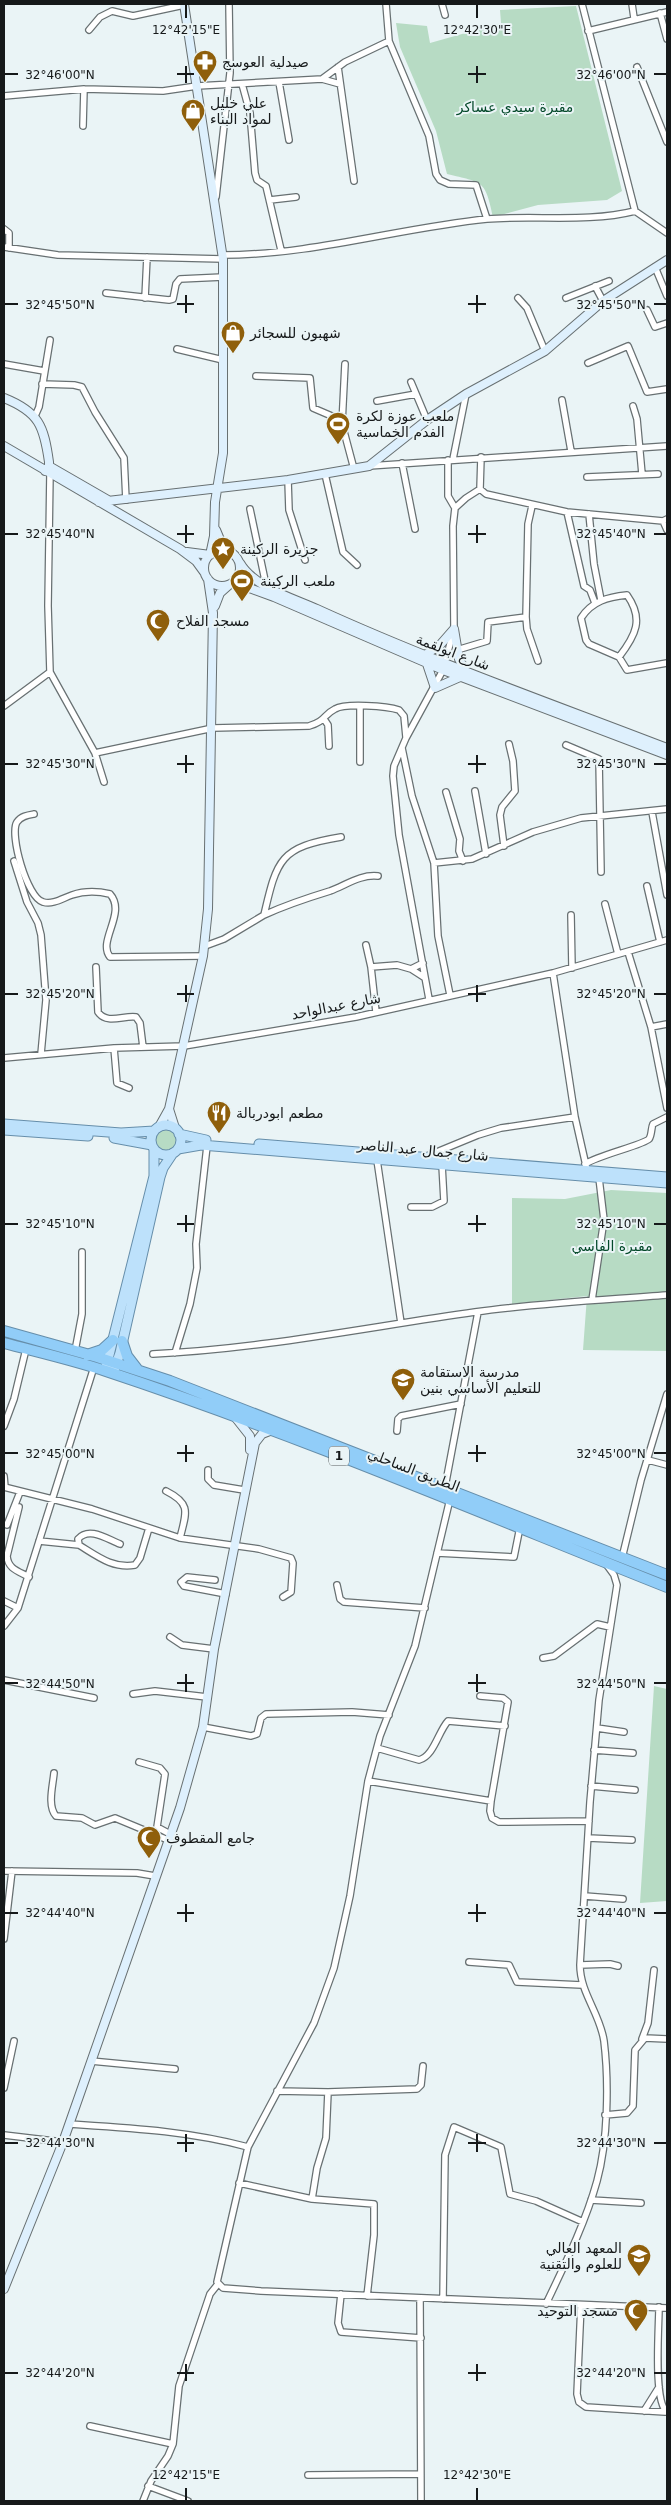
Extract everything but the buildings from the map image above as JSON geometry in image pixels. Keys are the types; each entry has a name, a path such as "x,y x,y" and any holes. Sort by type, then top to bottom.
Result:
{"highway":[{"name":"الطريق الساحلي","path":"4,1331 87,1355 110,1367 233,1416 445,1487 667,1575"},
{"path":"87,1355 102,1350 118,1340 130,1361 140,1371"},
{"name":"الطريق الساحلي","path":"4,1343 94,1367 140,1371 375,1465 450,1499 667,1587"}],"main road":[{"path":"4,1124 121,1133 170,1126 177,1131 181,1139 176,1151 163,1168 160,1177 110,1367"},
{"path":"118,1340 154,1176 153,1147 157,1129"},
{"path":"4,1130 122,1139 153,1147 162,1155 176,1151"},
{"name":"شارع جمال عبد الناصر","path":"177,1131 202,1140 586,1167 667,1177"},
{"name":"شارع جمال عبد الناصر","path":"176,1151 189,1146 207,1146 667,1183"}],"street":[{"path":"215,205 231,55 229,4"},
{"path":"386,4 389,41 429,136 436,174 440,180 449,184 476,185 479,188 487,219"},
{"path":"442,4 445,15"},
{"path":"582,4 635,211 667,233"},
{"path":"632,4 634,18"},
{"path":"89,30 100,16 112,11 133,16 184,5 223,257 223,453 217,487 215,526 210,555 205,563 204,572"},
{"path":"588,31 634,18 667,12"},
{"path":"660,13 667,39"},
{"path":"322,79 338,67 389,41"},
{"path":"637,66 667,142"},
{"path":"338,67 354,181"},
{"path":"4,96 84,89 163,91 197,86 322,79 340,84"},
{"path":"279,82 289,140"},
{"path":"242,84 250,113 255,173 257,180 266,186 281,250"},
{"path":"83,126 84,89"},
{"path":"270,200 296,197"},
{"path":"4,229 9,233 6,247 58,254 223,257 487,219 610,216 635,211"},
{"path":"145,298 147,257"},
{"path":"369,466 427,420 466,394 545,351 603,302 667,260"},
{"path":"654,268 667,296"},
{"path":"106,293 172,300 176,284 183,278 223,278"},
{"path":"566,298 609,281"},
{"path":"595,286 603,302"},
{"path":"518,298 526,308 545,351"},
{"path":"647,310 655,327 667,323"},
{"path":"35,416 39,407 50,340"},
{"path":"588,363 628,346 647,392 667,389"},
{"path":"177,349 223,360"},
{"path":"4,364 44,371"},
{"path":"345,364 342,424 354,468"},
{"path":"256,376 310,378 312,408 334,417 342,424"},
{"path":"411,382 427,420"},
{"path":"42,384 82,387 95,412 124,458 126,500"},
{"path":"377,401 416,394"},
{"path":"435,688 462,674 454,629 453,526 455,508 448,496 450,460 466,394"},
{"path":"4,398 35,416 45,435 48,470 50,672 96,754 104,782"},
{"path":"562,400 571,451"},
{"path":"632,406 637,419 642,474"},
{"path":"4,446 108,500"},
{"path":"99,502 288,480 369,466 667,446"},
{"path":"480,489 481,457"},
{"path":"402,463 415,529"},
{"path":"48,470 180,549 196,561 204,572 212,592 213,728 211,843 205,946 170,1109 157,1129"},
{"path":"325,474 343,552 357,566"},
{"path":"587,477 658,474"},
{"path":"288,480 289,510 305,560"},
{"path":"455,508 480,489"},
{"path":"480,489 486,494 532,506 567,512 665,520 667,530"},
{"path":"532,506 528,524 526,617 527,629 538,661"},
{"path":"250,509 266,585"},
{"path":"567,512 584,586 590,590 595,603"},
{"path":"589,514 594,564 602,600"},
{"path":"213,613 220,594 239,574 240,563 218,538 215,526"},
{"path":"180,549 210,555 219,550 229,552"},
{"name":"شارع ابولقمة","path":"240,563 247,574 266,585 425,655 445,667 667,755"},
{"path":"208,580 218,586 232,583"},
{"name":"شارع ابولقمة","path":"232,583 274,597 427,664 445,667"},
{"path":"619,657 629,644 637,619 636,608 627,594 602,600 588,606 581,618 586,640 589,644 619,657 625,668 630,670 667,663"},
{"path":"457,650 487,641 488,622 526,617"},
{"path":"425,655 440,645 454,629"},
{"path":"429,999 392,786 394,766 402,746 445,667 454,629"},
{"path":"427,664 435,688"},
{"path":"4,706 50,672"},
{"name":"شارع ابولقمة","path":"462,674 667,748"},
{"path":"96,754 213,728 309,726 324,719 333,709 342,706 399,710 404,716 406,738"},
{"path":"360,707 360,762"},
{"path":"324,719 328,725 329,746"},
{"path":"504,846 500,815 502,807 515,791 513,761 509,744"},
{"path":"566,745 599,758 601,872"},
{"path":"402,746 412,796 434,863 438,936 450,995"},
{"path":"475,791 486,854"},
{"path":"446,792 460,839 459,851 463,861"},
{"path":"434,863 463,861 486,854 547,827 581,818 667,809"},
{"path":"652,812 667,894"},
{"path":"34,814 23,816 17,822 15,830 22,868 32,894 39,900 52,902 84,892 110,894 116,904 113,924 106,946 110,957 203,956"},
{"path":"264,915 272,877 280,863 295,850 313,842 341,838"},
{"path":"14,860 27,902 38,923 41,935 46,1000 41,1054"},
{"path":"205,946 224,939 264,915 292,902 331,890 358,879 378,876"},
{"path":"647,886 660,942"},
{"path":"605,904 618,954"},
{"path":"571,915 572,968"},
{"name":"شارع عبدالواحد","path":"4,1058 114,1048 184,1046 376,1012 553,973 667,940"},
{"path":"366,945 372,968 376,1012"},
{"path":"628,952 651,1027 667,1108"},
{"path":"411,969 422,963"},
{"path":"96,966 98,1012 105,1018 112,1019 136,1017 140,1024 143,1047"},
{"path":"372,968 396,966 411,969 425,978"},
{"path":"553,973 575,1117 586,1167"},
{"path":"651,1027 667,1024"},
{"path":"114,1048 117,1083 129,1088"},
{"path":"170,1109 177,1131"},
{"path":"425,1157 478,1135 501,1128 537,1121 575,1117"},
{"path":"586,1167 596,1157 645,1142 651,1135 653,1124 667,1118"},
{"path":"175,1353 190,1304 197,1268 196,1244 207,1146"},
{"path":"377,1160 401,1323"},
{"path":"411,1207 432,1207 444,1201 442,1165"},
{"path":"592,1300 604,1220 599,1178"},
{"path":"75,1351 82,1314 82,1252"},
{"path":"153,1354 283,1341 478,1312 592,1300 667,1296"},
{"path":"445,1487 478,1312"},
{"path":"4,1426 14,1399 26,1349"},
{"path":"4,1626 18,1608 29,1577 94,1367"},
{"path":"622,1558 667,1394"},
{"path":"396,1431 398,1420 401,1416 461,1404"},
{"path":"233,1416 250,1436 248,1474"},
{"path":"4,2289 63,2142 169,1837 203,1727 214,1649 248,1474 258,1438 272,1430"},
{"path":"648,1460 667,1465"},
{"path":"208,1470 208,1479 214,1485 244,1490"},
{"path":"4,1476 4,1487 53,1498 180,1538 235,1545 291,1558 293,1563 291,1592 283,1597"},
{"path":"166,1491 178,1497 184,1503 186,1511 180,1538"},
{"path":"4,1524 7,1525 20,1492"},
{"path":"450,1499 415,1646 377,1748 368,1781 350,1896 334,1968 314,2023 248,2147 217,2278 218,2284 223,2288 247,2290 667,2308"},
{"path":"19,1507 6,1556 7,1563 12,1568 29,1577"},
{"path":"437,1552 514,1557 520,1527"},
{"path":"39,1541 79,1545 104,1560 123,1567 135,1565 140,1558 149,1528"},
{"path":"79,1545 78,1539 82,1534 89,1532 120,1544"},
{"path":"546,2304 591,2200 600,2169 605,2115 606,2057 602,2030 582,1985 580,1965 594,1750 617,1585 614,1575 604,1561"},
{"path":"617,1585 624,1576 635,1574"},
{"path":"215,1580 187,1577 181,1582 184,1586 226,1594"},
{"path":"337,1585 340,1599 344,1602 425,1608"},
{"path":"4,1601 18,1608"},
{"path":"543,1658 554,1656 597,1624 610,1627"},
{"path":"170,1637 182,1645 214,1649"},
{"path":"4,1680 94,1698"},
{"path":"133,1694 155,1691 207,1697"},
{"path":"480,1696 507,1699 508,1702 491,1801 490,1811 492,1818 499,1822 589,1821"},
{"path":"203,1727 251,1736 257,1734 261,1718 266,1714 352,1712 389,1715"},
{"path":"377,1748 419,1760 426,1757 448,1722 505,1726"},
{"path":"597,1728 624,1732"},
{"path":"594,1750 633,1754"},
{"path":"138,1762 160,1768 165,1774 157,1827 169,1837"},
{"path":"54,1773 52,1800 53,1813 56,1816 82,1818 95,1824 115,1818 169,1837"},
{"path":"368,1781 491,1801"},
{"path":"592,1786 635,1790"},
{"path":"588,1838 632,1840"},
{"path":"4,1871 137,1873 155,1876"},
{"path":"4,1939 12,1871"},
{"path":"585,1896 623,1899"},
{"path":"469,1962 509,1965 517,1982 582,1985"},
{"path":"580,1965 610,1964 618,1966"},
{"path":"605,2115 621,2115 630,2111 635,2099 635,2050 648,2024 654,1970"},
{"path":"642,2039 667,2039"},
{"path":"4,2088 14,2041"},
{"path":"91,2061 175,2069"},
{"path":"278,2091 328,2092 418,2089 421,2085 423,2066"},
{"path":"312,2199 317,2168 326,2138 328,2092"},
{"path":"69,2124 166,2131 216,2138 248,2147"},
{"path":"443,2299 446,2155 454,2127 500,2147 510,2194 536,2201 582,2222"},
{"path":"4,2135 63,2142"},
{"path":"239,2183 312,2199 374,2204 374,2235 367,2296"},
{"path":"591,2200 640,2203"},
{"path":"142,2501 148,2486 173,2444 180,2380 210,2294 218,2284"},
{"path":"340,2294 338,2323 341,2332 421,2338"},
{"path":"420,2298 421,2501"},
{"path":"581,2305 577,2394 579,2402 586,2407 666,2412"},
{"path":"659,2307 660,2402 666,2412"},
{"path":"644,2411 659,2386"},
{"path":"90,2426 173,2444"},
{"path":"308,2475 420,2474"},
{"path":"148,2486 188,2501"}],"green space":[{"name":"مقبرة سيدي عساكر","path":"576,6 622,191 607,200 538,205 493,217 487,196 480,185 468,179 447,174 436,131 400,47 396,23 427,26 430,43 501,23 500,10"},
{"path":"166,1127 175,1131 179,1140 175,1149 166,1153 157,1149 153,1140 157,1131"},
{"name":"مقبرة الفاسي","path":"611,1190 667,1193 667,1351 583,1350 587,1296 512,1304 512,1198 565,1199"},
{"path":"654,1686 667,1689 667,1901 640,1903"}],"place":[{"name":"صيدلية العوسج","path":"205,83"},
{"name":"علي خليل لمواد البناء","path":"193,132"},
{"name":"شهبون للسجائر","path":"233,354"},
{"name":"ملعب عوزة لكرة الفدم الخماسية","path":"338,445"},
{"name":"جزيرة الركينة","path":"223,570"},
{"name":"ملعب الركينة","path":"242,602"},
{"name":"مسجد الفلاح","path":"158,642"},
{"name":"مطعم ابودربالة","path":"219,1134"},
{"name":"مدرسة الاستقامة للتعليم الأساسي بنين","path":"403,1401"},
{"name":"جامع المقطوف","path":"149,1859"},
{"name":"المعهد العالي للعلوم والتقنية","path":"639,2277"},
{"name":"مسجد التوحيد","path":"636,2332"}]}
